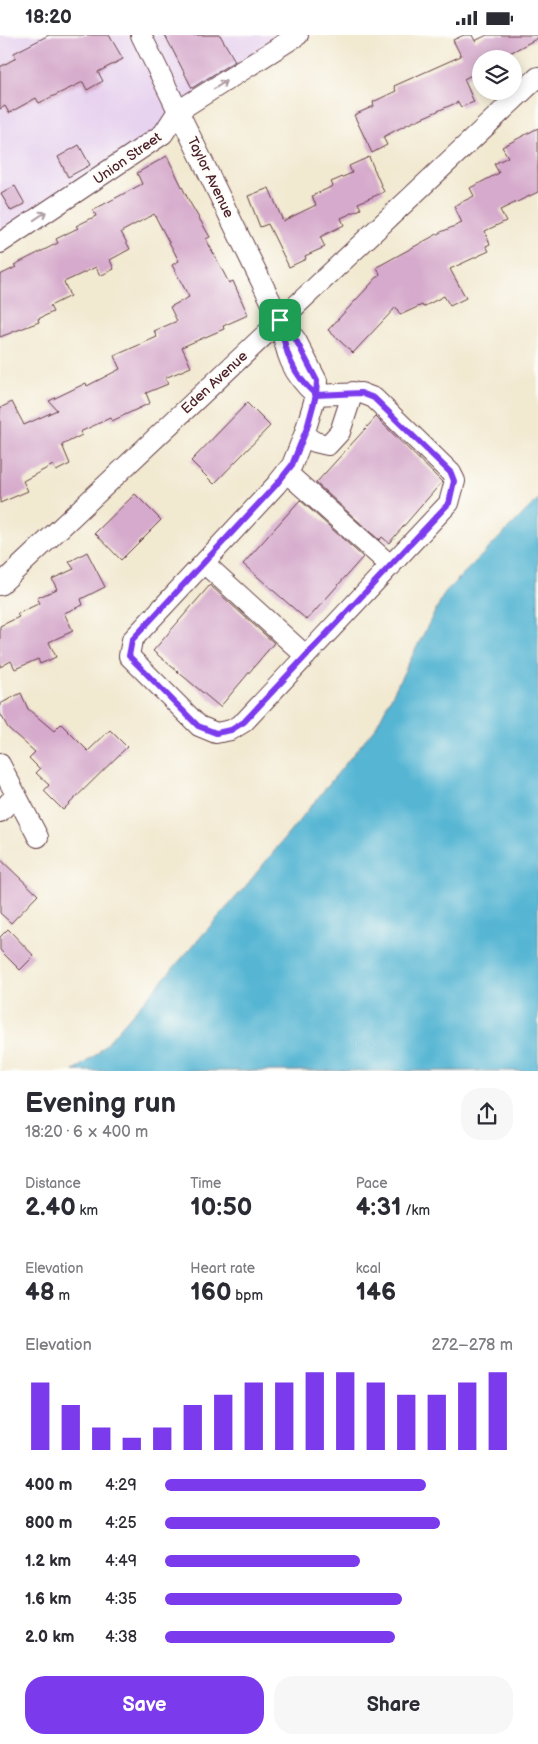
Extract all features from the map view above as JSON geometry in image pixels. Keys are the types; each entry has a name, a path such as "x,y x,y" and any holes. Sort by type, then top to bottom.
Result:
{"street":[{"name":"Taylor Avenue","path":"141,35 280,320 296,340 317,381 316,395"},
{"name":"Union Street","path":"0,243 163,134 178,111 293,36"},
{"name":"Eden Avenue","path":"0,585 538,77"},
{"path":"304,435 315,442 328,445 340,432 354,392"},
{"path":"354,392 374,398 451,473 454,481 449,503 244,722 231,730 216,733 198,726 129,656 132,640 292,465 304,435 316,395 354,392"},
{"path":"286,472 391,565"},
{"path":"204,563 306,656"},
{"path":"0,764 38,837"},
{"path":"0,812 16,795"}],"shaded area":[{"path":"0,35 298,35 0,243"}],"water":[{"path":"538,499 538,1071 73,1071 97,1054 245,887 377,725 445,592"}],"building":[{"path":"49,35 109,35 123,59 98,72 103,81 87,90 83,82 39,103 36,98 9,113 5,106 0,109 0,67 16,58 14,53"},
{"path":"165,35 220,35 235,61 192,88"},
{"path":"464,35 472,35 475,41 487,35 538,35 538,38 516,50 472,50 472,75 464,79 474,102 461,107 458,102 406,125 383,137 387,145 372,153 354,115 374,106 373,102 396,91 394,86 461,56 453,40"},
{"path":"538,128 538,192 500,210 506,221 485,231 490,244 486,246 489,251 450,269 466,298 450,306 444,296 423,307 422,305 400,315 396,307 353,353 328,330 380,274 377,267 441,232 462,223 454,206 474,196 470,188 499,173 494,164 508,157 502,147"},
{"path":"79,145 90,165 68,177 58,157"},
{"path":"167,156 189,201 210,237 206,239 229,283 233,281 248,315 223,326 224,329 182,347 191,367 165,378 168,384 146,393 150,403 112,421 110,418 80,432 82,435 62,445 70,464 56,471 53,465 23,481 28,491 0,503 0,408 12,402 24,425 57,410 49,401 86,383 87,386 120,369 114,356 157,337 154,331 177,321 170,307 189,297 172,265 179,261 154,214 121,232 130,249 110,260 114,269 100,276 96,267 64,282 70,296 50,306 53,312 38,319 39,322 0,337 0,275 16,267 14,265 58,243 56,239 96,216 93,210 142,184 137,173"},
{"path":"369,157 384,192 358,203 361,209 341,218 344,225 320,237 325,247 305,256 306,259 289,267 268,224 260,227 248,196 269,188 283,221 316,205 312,196 333,186 331,182 352,173 349,166"},
{"path":"15,186 25,204 11,211 1,194"},
{"path":"247,403 270,426 214,484 191,461"},
{"path":"376,417 442,482 389,543 382,537 379,540 316,483"},
{"path":"135,494 161,520 121,560 95,533"},
{"path":"300,500 363,557 307,620 243,564"},
{"path":"87,552 105,587 81,599 83,605 64,613 73,631 49,642 56,657 40,664 38,659 15,669 11,661 0,667 0,626 19,617 17,614 40,603 37,598 57,589 52,579 74,569 69,562"},
{"path":"210,585 274,643 220,707 153,651"},
{"path":"21,693 28,709 54,731 61,724 88,751 110,730 127,747 63,810 44,791 49,785 36,773 40,769 29,758 35,752 8,728 0,713 0,704"},
{"path":"0,859 38,895 11,923 0,913"},
{"path":"8,929 34,956 20,970 0,950 0,937"}],"route":[{"path":"280,320 285,351 303,384 316,395 307,428 292,465 276,485 132,640 129,656 198,726 216,733 231,730 244,722 449,503 454,481 451,473 374,398 361,393 346,392 316,395 317,381 296,340 280,320"}]}
